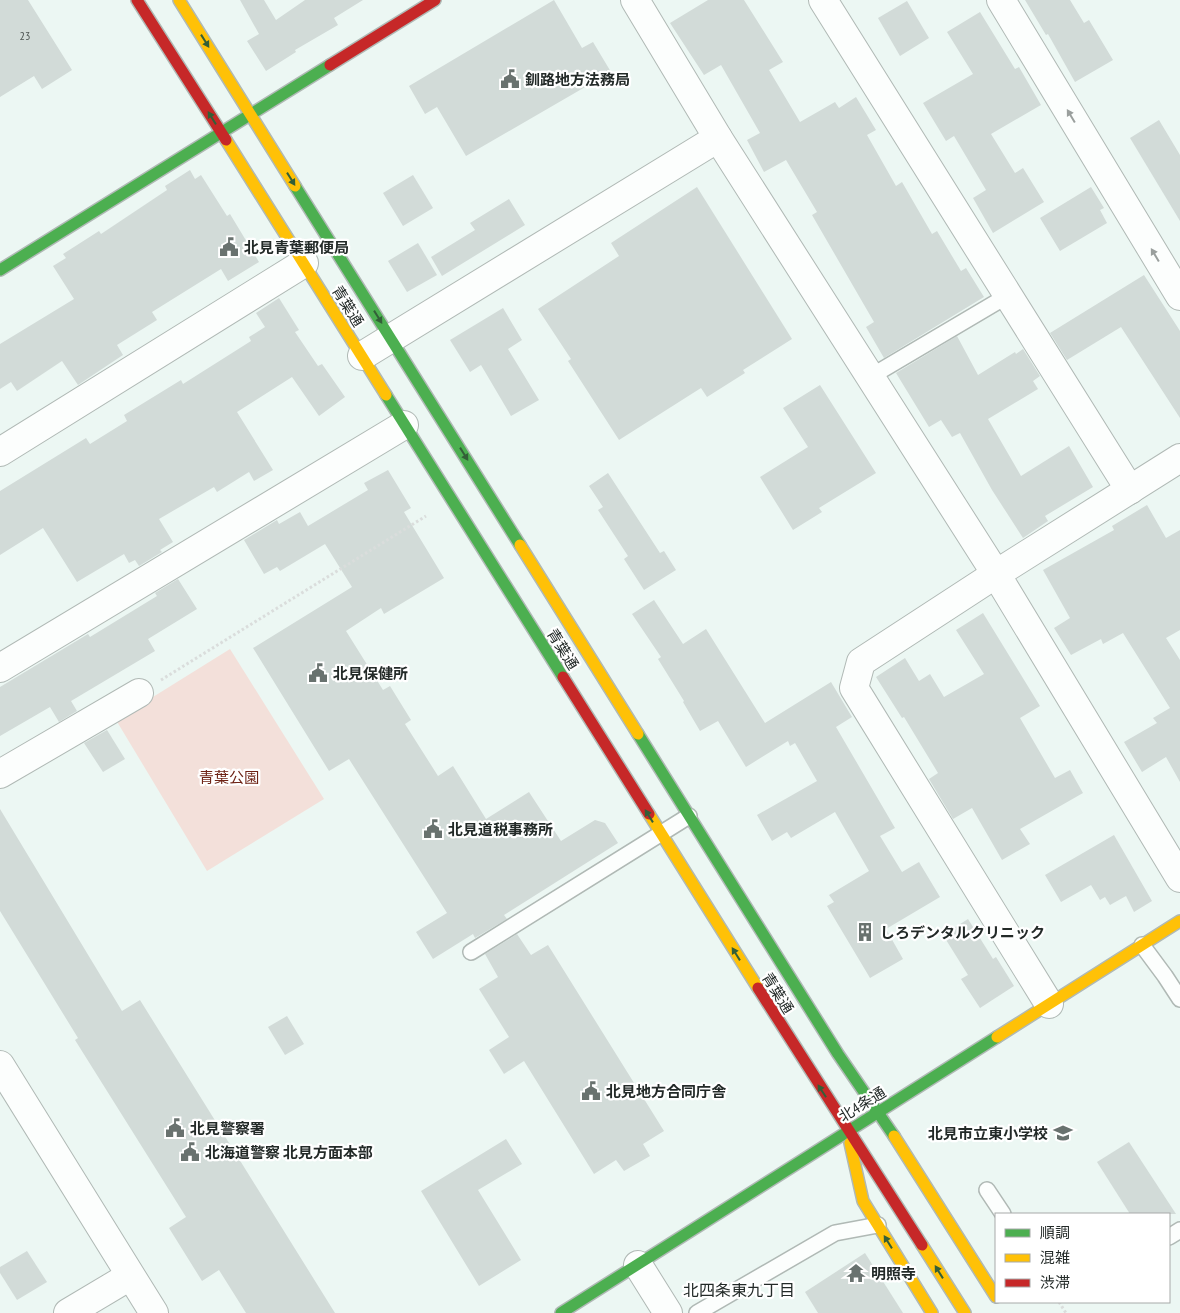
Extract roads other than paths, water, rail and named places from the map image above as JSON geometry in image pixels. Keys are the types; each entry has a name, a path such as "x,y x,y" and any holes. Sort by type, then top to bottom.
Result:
{"street":[{"name":"青葉通","path":"138,0 661,834 965,1313"},
{"name":"青葉通","path":"179,0 838,1054 911,1160 995,1295"},
{"path":"0,270 222,134 434,0"},
{"path":"635,0 718,138 996,574 1180,878"},
{"path":"823,0 1130,490"},
{"path":"1001,0 1180,296"},
{"path":"362,356 718,138"},
{"path":"0,452 304,263"},
{"path":"0,668 404,425"},
{"path":"1049,1004 854,688 862,662 996,574 1180,458"},
{"path":"0,774 139,693"},
{"name":"北4条通","path":"561,1313 1180,921"},
{"path":"0,1065 154,1313"},
{"path":"848,1130 862,1201 932,1313"},
{"path":"638,1265 668,1313"},
{"path":"68,1313 130,1276"}],"lane":[{"path":"870,377 1007,296"},
{"path":"471,952 689,816"},
{"path":"1142,945 1180,999"},
{"path":"987,1190 1002,1213"},
{"path":"697,1313 835,1233 878,1225"}],"place":[{"name":"釧路地方法務局","path":"510,79"},
{"name":"北見青葉郵便局","path":"229,247"},
{"name":"北見保健所","path":"318,673"},
{"name":"北見道税事務所","path":"433,829"},
{"name":"しろデンタルクリニック","path":"865,932"},
{"name":"北見地方合同庁舎","path":"591,1091"},
{"name":"北見警察署","path":"175,1128"},
{"name":"北見市立東小学校","path":"1063,1133"},
{"name":"北海道警察 北見方面本部","path":"190,1152"},
{"name":"明照寺","path":"856,1273"}],"district":[{"name":"北四条東九丁目","path":"739,1290"}],"park label":[{"name":"青葉公園","path":"229,777"}]}
